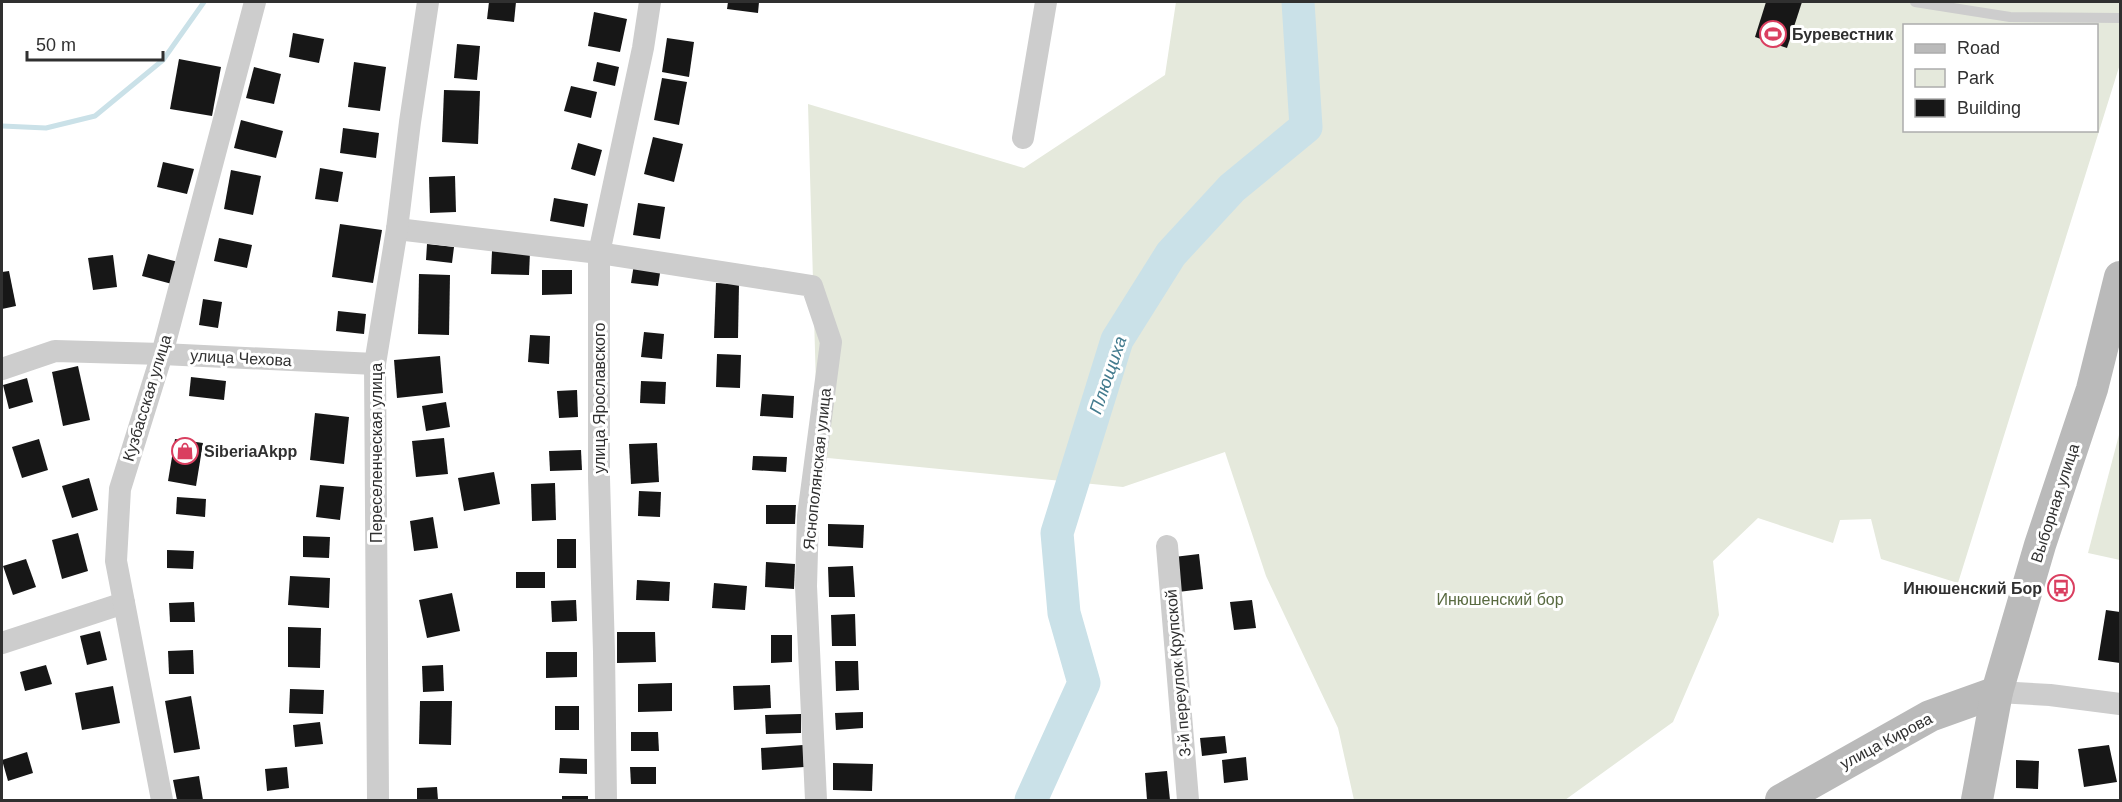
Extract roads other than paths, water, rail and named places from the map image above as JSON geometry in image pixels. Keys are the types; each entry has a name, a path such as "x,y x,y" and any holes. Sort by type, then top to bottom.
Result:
{"main road":[{"name":"Выборная улица","path":"1977,801 1996,692 2040,545 2092,389 2121,277"},
{"name":"улица Кирова","path":"1781,801 1828,772 1930,716 1996,692"}],"street":[{"name":"Кузбасская улица","path":"162,801 116,561 120,489 162,354 255,2"},
{"name":"Переселенческая улица","path":"378,801 375,364 397,229 428,2"},
{"name":"улица Ярославского","path":"606,801 599,478 599,253 643,48 650,2"},
{"path":"1023,138 1046,2"},
{"path":"397,229 599,253"},
{"name":"Яснополянская улица","path":"599,253 812,286 831,342 808,516 806,586 816,801"},
{"name":"улица Чехова","path":"2,369 56,351 375,364"},
{"name":"3-й переулок Крупской","path":"1167,546 1188,801"},
{"path":"2,643 124,603"},
{"path":"1996,692 2050,695 2121,704"}],"lane":[{"path":"1915,2 2010,17 2121,18"}],"waterway":[{"path":"2,126 46,128 95,116 163,60 204,2"},
{"name":"Плющиха","path":"1031,800 1084,683 1064,613 1057,533 1117,340 1171,254 1232,188 1306,127 1298,2"}],"place":[{"name":"Буревестник","path":"1773,34"},
{"name":"SiberiaAkpp","path":"185,451"},
{"name":"Инюшенский Бор","path":"2061,588"}],"park label":[{"name":"Инюшенский бор","path":"1500,599"}]}
